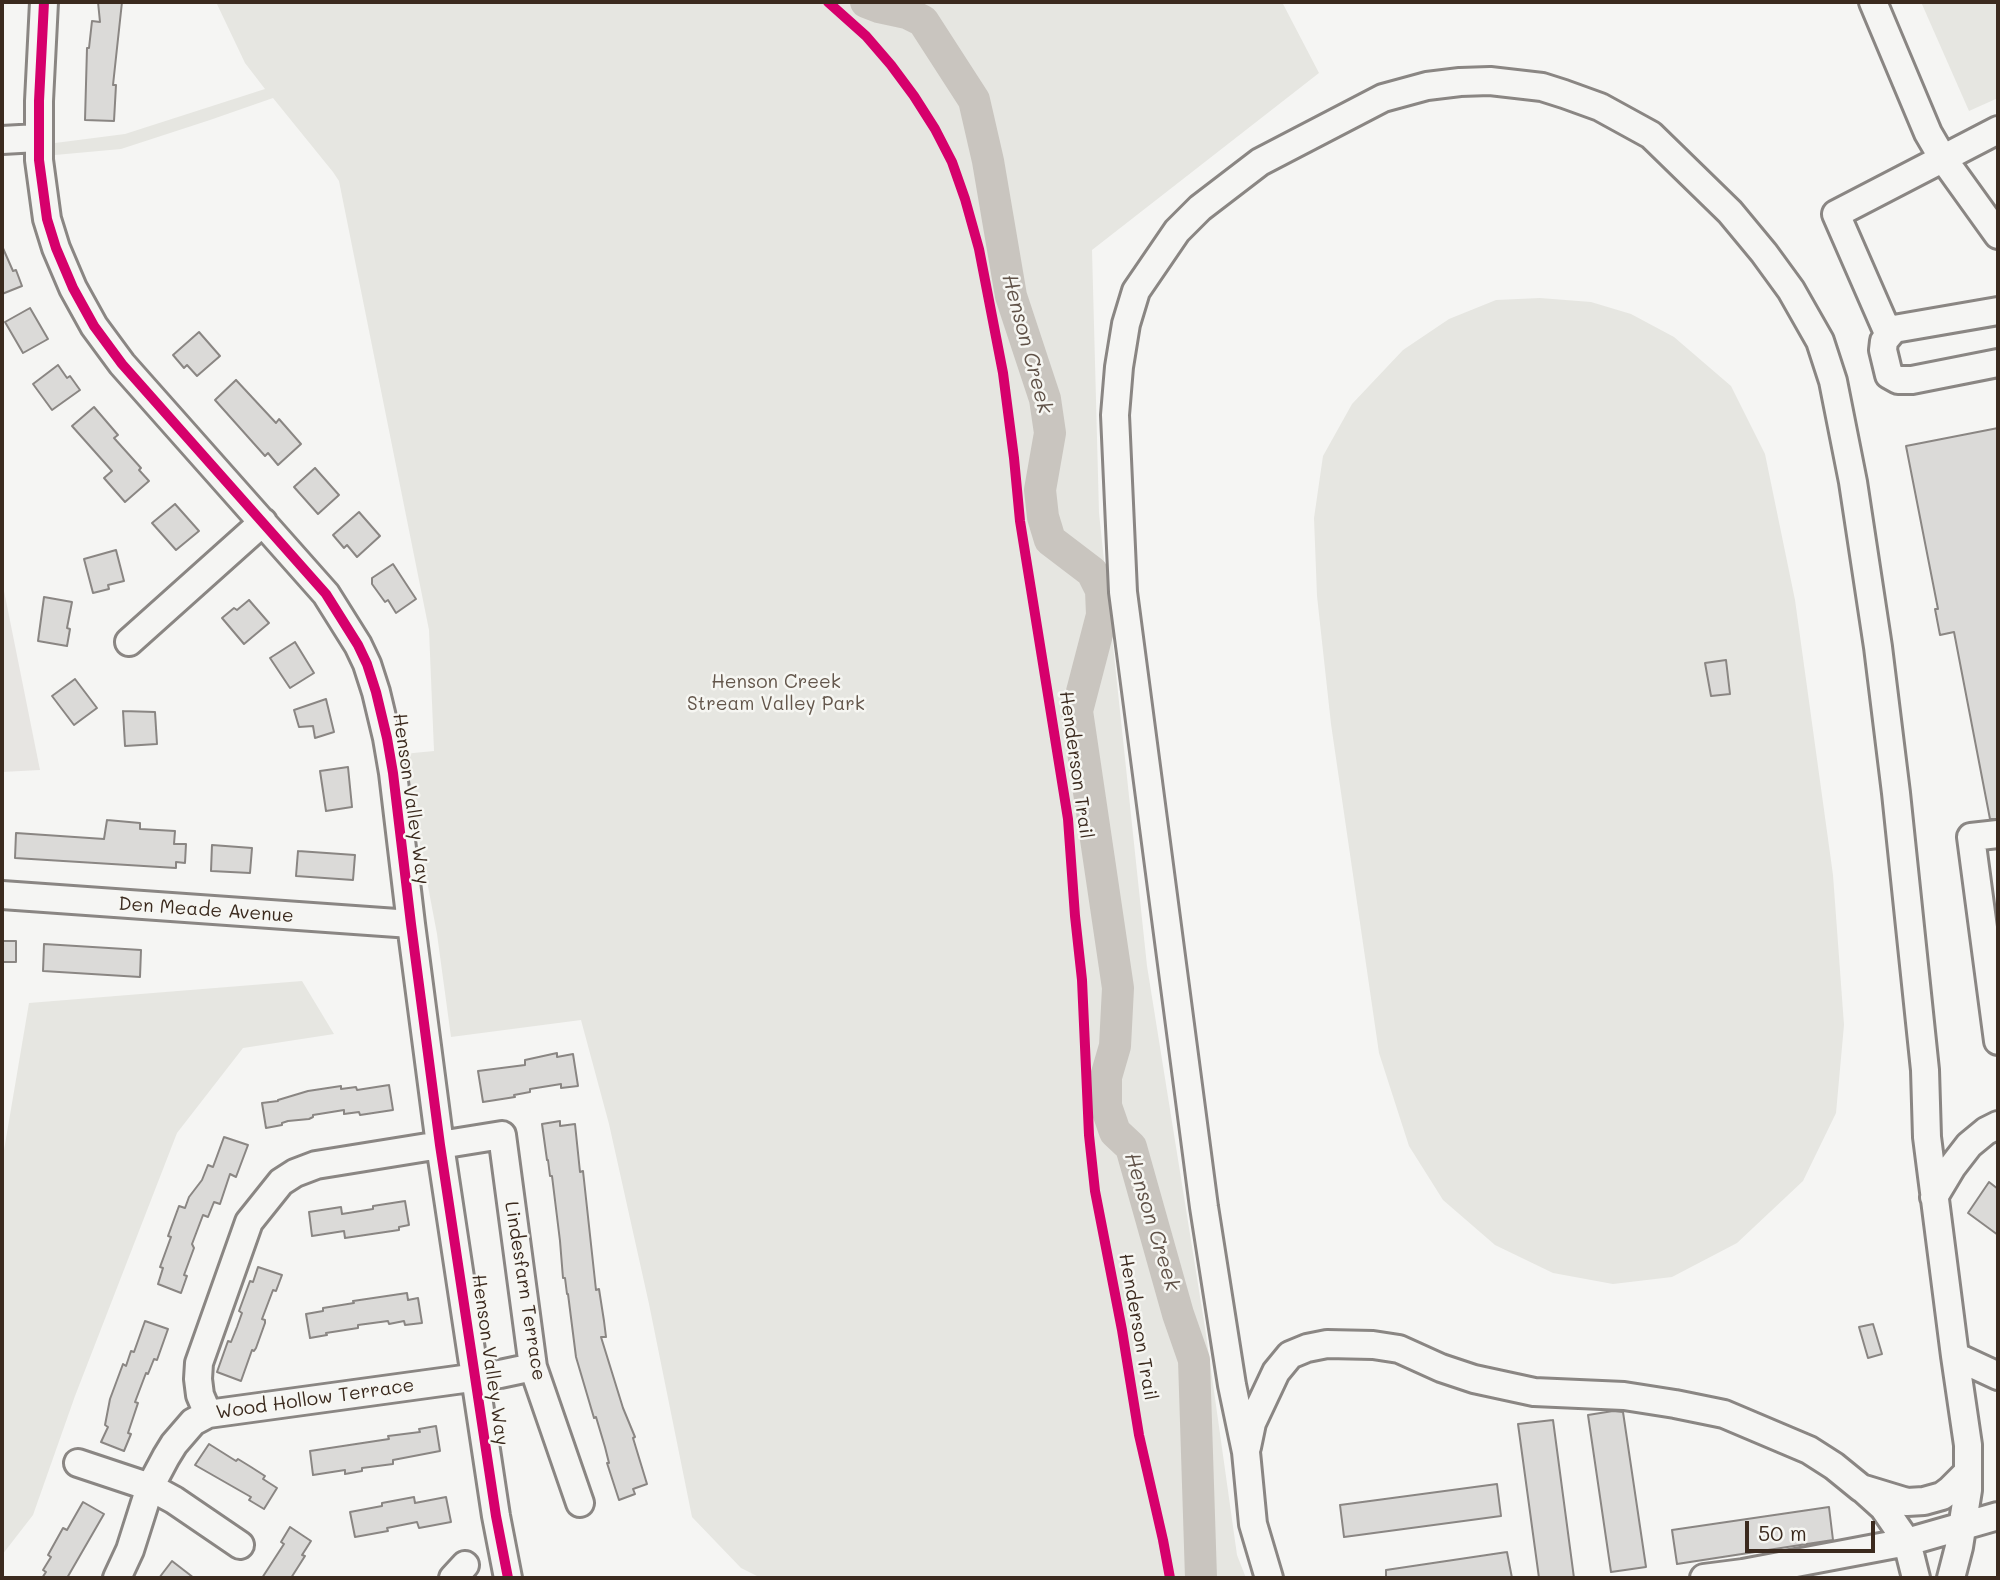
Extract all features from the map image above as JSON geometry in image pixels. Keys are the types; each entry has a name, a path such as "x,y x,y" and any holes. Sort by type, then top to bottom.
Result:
{"street":[{"name":"Henson Valley Way","path":"44,2 38,138 42,188 47,219 56,248 84,310 122,364 326,594 367,664 387,738 440,1144 496,1516 508,1578"},
{"path":"1872,2 1916,107 1942,158 1998,235"},
{"path":"1269,1578 1253,1524 1246,1452 1232,1385 1204,1207 1123,592 1115,415 1119,367 1126,324 1136,291 1177,231 1200,208 1260,162 1383,98 1427,86 1490,81 1542,88 1600,107 1651,135 1730,212 1791,290 1820,341 1833,381 1853,482 1878,647 1924,1056 1927,1137 1968,1445 1968,1490 1951,1578"},
{"path":"1888,333 1836,214 1998,130"},
{"path":"2,140 38,138"},
{"path":"1998,311 1894,329 1888,333 1883,350 1889,375 1898,380 1912,380 1998,363"},
{"path":"130,642 263,522"},
{"path":"1998,834 1971,837 1998,1041"},
{"name":"Den Meade Avenue","path":"2,895 411,924"},
{"path":"1934,1197 1969,1145 1998,1125"},
{"name":"Lindesfarn Terrace","path":"440,1144 502,1135 533,1367 580,1503"},
{"path":"208,1414 200,1395 199,1363 249,1222 268,1196 281,1182 316,1165 440,1144"},
{"path":"1246,1452 1252,1423 1276,1372 1290,1355 1307,1348 1327,1345 1373,1345 1399,1349 1474,1379 1534,1392 1624,1396 1724,1414 1809,1450 1834,1466 1883,1507 1907,1542 1916,1578"},
{"path":"1955,1356 1998,1376"},
{"name":"Wood Hollow Terrace","path":"117,1578 130,1550 150,1487 174,1444 193,1423 208,1414 533,1367"},
{"path":"78,1463 150,1487 240,1545"},
{"path":"1861,1488 1907,1502 1924,1501 1942,1496 1968,1472"},
{"path":"1704,1578 1907,1542 1998,1516"}],"shaded area":[{"path":"2,581 40,770 2,772"}],"green space":[{"name":"Henson Creek Stream Valley Park","path":"216,2 1282,2 1319,73 1092,250 1099,513 1147,966 1206,1334 1237,1555 1246,1578 761,1578 741,1568 692,1517 609,1124 581,1020 451,1037 437,934 403,754 434,751 429,630 339,181 273,98 121,149 55,155 55,143 125,134 265,89 245,63"},
{"path":"1921,2 1998,2 1998,98 1969,111"},
{"path":"1540,298 1591,302 1631,314 1674,337 1731,386 1765,454 1795,600 1833,875 1844,1025 1836,1113 1803,1181 1737,1243 1672,1277 1613,1284 1553,1273 1495,1245 1443,1200 1409,1146 1379,1053 1331,724 1317,596 1314,518 1323,456 1352,404 1403,350 1449,319 1496,300"},
{"path":"302,981 334,1034 243,1048 177,1133 75,1396 33,1515 2,1555 2,1162 29,1003"}],"building":[{"path":"98,2 122,2 113,85 116,85 114,121 85,120 87,48 92,21 100,22"},
{"path":"2,246 22,286 2,294"},
{"path":"30,308 48,339 23,353 5,322"},
{"path":"199,332 220,356 197,376 187,365 184,368 173,355"},
{"path":"58,365 80,390 52,410 33,384"},
{"path":"236,380 276,423 279,419 301,444 278,465 268,453 265,456 215,400"},
{"path":"94,407 118,435 114,438 149,481 125,502 104,478 112,471 72,426"},
{"path":"1998,428 1998,819 1990,819 1954,632 1940,635 1935,609 1938,609 1906,446"},
{"path":"315,468 339,495 318,514 294,487"},
{"path":"175,504 199,531 176,550 152,523"},
{"path":"359,512 380,536 357,557 347,545 344,548 333,535"},
{"path":"116,550 124,581 93,593 84,559"},
{"path":"393,564 416,599 396,613 388,600 385,602 372,584 372,578"},
{"path":"44,597 72,602 67,646 38,641"},
{"path":"249,600 269,623 244,644 222,618"},
{"path":"295,642 314,673 290,688 270,658"},
{"path":"1726,660 1730,694 1711,696 1705,663"},
{"path":"75,679 97,708 74,725 52,696"},
{"path":"326,699 334,732 315,738 313,726 299,727 294,710"},
{"path":"123,711 155,712 157,744 125,746"},
{"path":"348,767 352,807 326,811 320,771"},
{"path":"107,820 140,823 140,829 175,831 174,844 186,844 185,863 176,862 176,868 15,858 16,833 104,839"},
{"path":"212,845 252,848 250,873 211,871"},
{"path":"298,851 355,855 353,880 296,876"},
{"path":"2,941 16,941 16,962 2,962"},
{"path":"44,944 141,950 140,977 43,971"},
{"path":"557,1053 557,1057 573,1054 578,1086 561,1088 561,1084 530,1089 530,1092 514,1095 515,1097 483,1102 478,1071 525,1065 525,1060"},
{"path":"389,1085 393,1110 360,1115 359,1112 344,1114 344,1110 266,1128 262,1103 341,1086 341,1089 356,1087 357,1090"},
{"path":"560,1121 560,1126 575,1124 596,1290 599,1289 606,1337 601,1337 635,1437 633,1438 647,1484 633,1489 635,1494 619,1500 576,1357 568,1294 563,1278 552,1176 542,1124"},
{"path":"224,1137 248,1145 236,1177 230,1174 220,1204 214,1202 208,1217 203,1215 192,1244 194,1248 184,1275 187,1276 181,1293 158,1284 163,1268 160,1267 171,1237 168,1236 179,1206 185,1208 208,1165 213,1167"},
{"path":"1989,1182 1998,1189 1998,1235 1968,1213"},
{"path":"405,1201 409,1225 399,1227 399,1230 345,1238 344,1231 312,1236 309,1212 341,1207 342,1214"},
{"path":"258,1267 282,1275 276,1291 273,1290 262,1319 265,1323 241,1381 217,1372 228,1341 231,1342 237,1327 242,1313 239,1311 250,1281 253,1282"},
{"path":"407,1293 408,1300 418,1298 422,1323 405,1325 404,1321 389,1324 388,1321 358,1325 358,1328 310,1338 306,1314 354,1303 353,1301"},
{"path":"145,1321 168,1329 157,1360 154,1359 148,1374 146,1373 135,1402 138,1403 124,1451 101,1442 108,1427 105,1425 110,1399 123,1364 126,1366 131,1351 134,1352"},
{"path":"1873,1324 1882,1354 1868,1358 1859,1327"},
{"path":"1623,1412 1646,1567 1611,1572 1588,1415"},
{"path":"1553,1420 1574,1578 1539,1578 1518,1424"},
{"path":"436,1426 440,1451 393,1460 393,1464 362,1468 362,1471 345,1474 345,1470 313,1475 310,1451 389,1439 388,1436 420,1432 419,1429"},
{"path":"209,1444 265,1476 263,1479 277,1488 264,1509 249,1500 251,1497 195,1465"},
{"path":"1497,1484 1501,1516 1344,1537 1340,1505"},
{"path":"414,1497 415,1503 446,1497 451,1522 419,1528 417,1522 355,1537 350,1512"},
{"path":"83,1502 104,1514 67,1578 42,1578 46,1572 43,1570 51,1557 48,1555 63,1528 67,1530"},
{"path":"1829,1507 1833,1540 1677,1564 1672,1530"},
{"path":"290,1527 311,1541 302,1555 305,1556 291,1578 262,1578 284,1544 281,1542"},
{"path":"1507,1552 1512,1578 1386,1578 1386,1570"},
{"path":"172,1561 194,1578 159,1578"}],"waterway":[{"name":"Henson Creek","path":"866,2 907,13 923,21 974,100 988,161 1011,296 1045,399 1050,433 1040,490 1043,517 1050,540 1092,572 1101,590 1102,615 1077,711 1118,988 1115,1046 1106,1077 1106,1106 1115,1132 1131,1147 1178,1314 1194,1360 1201,1578"}],"cycle path":[{"path":"44,2 39,160 47,219 73,288 94,326 122,364 326,594 358,645 376,692 393,773 440,1145 496,1516 508,1578"},
{"name":"Henderson Trail","path":"828,2 866,36 891,65 935,129 952,162 979,249 1003,373 1020,521 1068,819 1082,980 1089,1135 1095,1191 1139,1435 1170,1578"}]}
